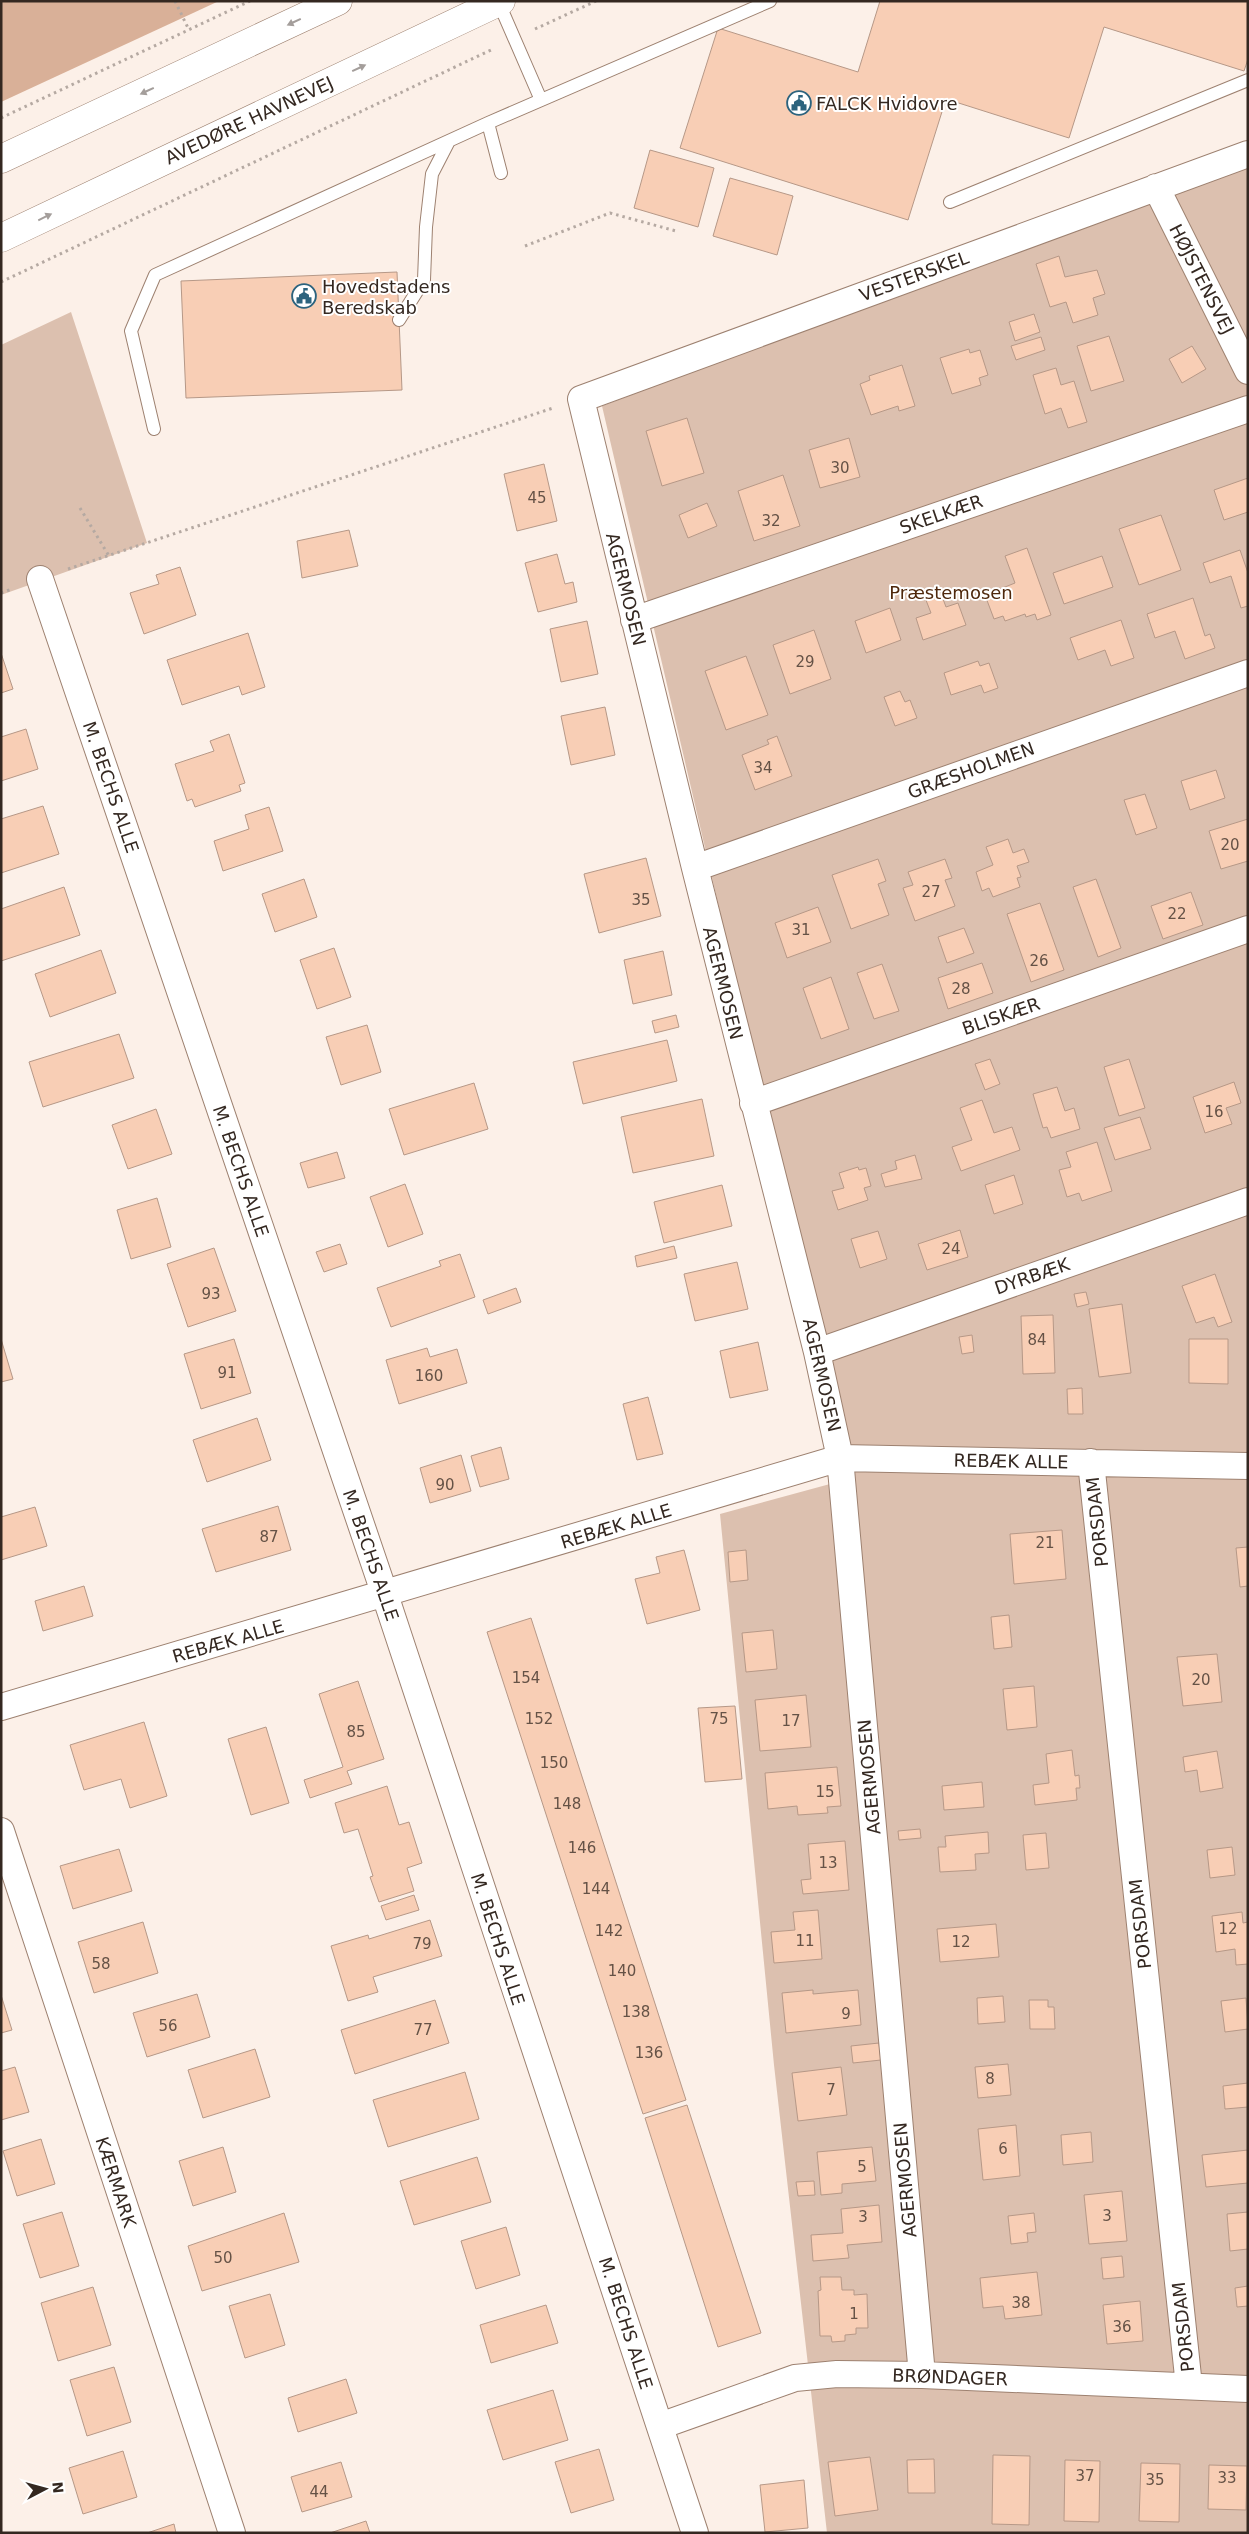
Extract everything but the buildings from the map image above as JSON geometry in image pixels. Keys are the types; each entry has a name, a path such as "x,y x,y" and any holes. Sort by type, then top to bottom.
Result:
{"street":[{"path":"1,159 338,1"},
{"name":"AVEDØRE HAVNEVEJ","path":"1,238 499,2"},
{"name":"VESTERSKEL","path":"581,399 1248,154"},
{"name":"HØJSTENSVEJ","path":"1156,187 1248,371"},
{"name":"AGERMOSEN","path":"581,399 753,1103 817,1352 840,1458 922,2375"},
{"name":"SKELKÆR","path":"634,620 1248,409"},
{"name":"M. BECHS ALLE","path":"40,578 385,1595 695,2533"},
{"name":"GRÆSHOLMEN","path":"695,868 1248,673"},
{"name":"BLISKÆR","path":"753,1103 1248,929"},
{"name":"DYRBÆK","path":"817,1352 1248,1200"},
{"name":"REBÆK ALLE","path":"1,1707 385,1595 840,1458 1248,1466"},
{"name":"PORSDAM","path":"1091,1462 1189,2386"},
{"name":"KÆRMARK","path":"1,1831 232,2533"},
{"name":"BRØNDAGER","path":"660,2426 795,2378 830,2374 922,2375 1248,2389"}],"lane":[{"path":"154,429 131,331 155,275 488,123 770,1"},
{"name":"AVEDØRE HAVNEVEJ","path":"499,2 541,100"},
{"path":"950,202 1248,80"},
{"path":"488,123 501,173"},
{"path":"399,320 424,280 426,227 432,174 449,141"}],"path":[{"path":"175,1 189,30"},
{"path":"1,118 250,1"},
{"path":"1,282 596,1"},
{"path":"525,246 610,213 676,231"},
{"path":"1,593 40,578 581,399"},
{"path":"80,508 109,556"}],"green space":[{"name":"Præstemosen","path":"1248,164 1248,2533 827,2533 774,2065 720,1514 852,1478 602,406"},
{"path":"71,312 147,543 1,595 1,345"}],"shaded area":[{"path":"1,1 219,1 1,102"}],"place":[{"name":"FALCK Hvidovre","path":"799,103"},
{"name":"Hovedstadens Beredskab","path":"304,296"}]}
